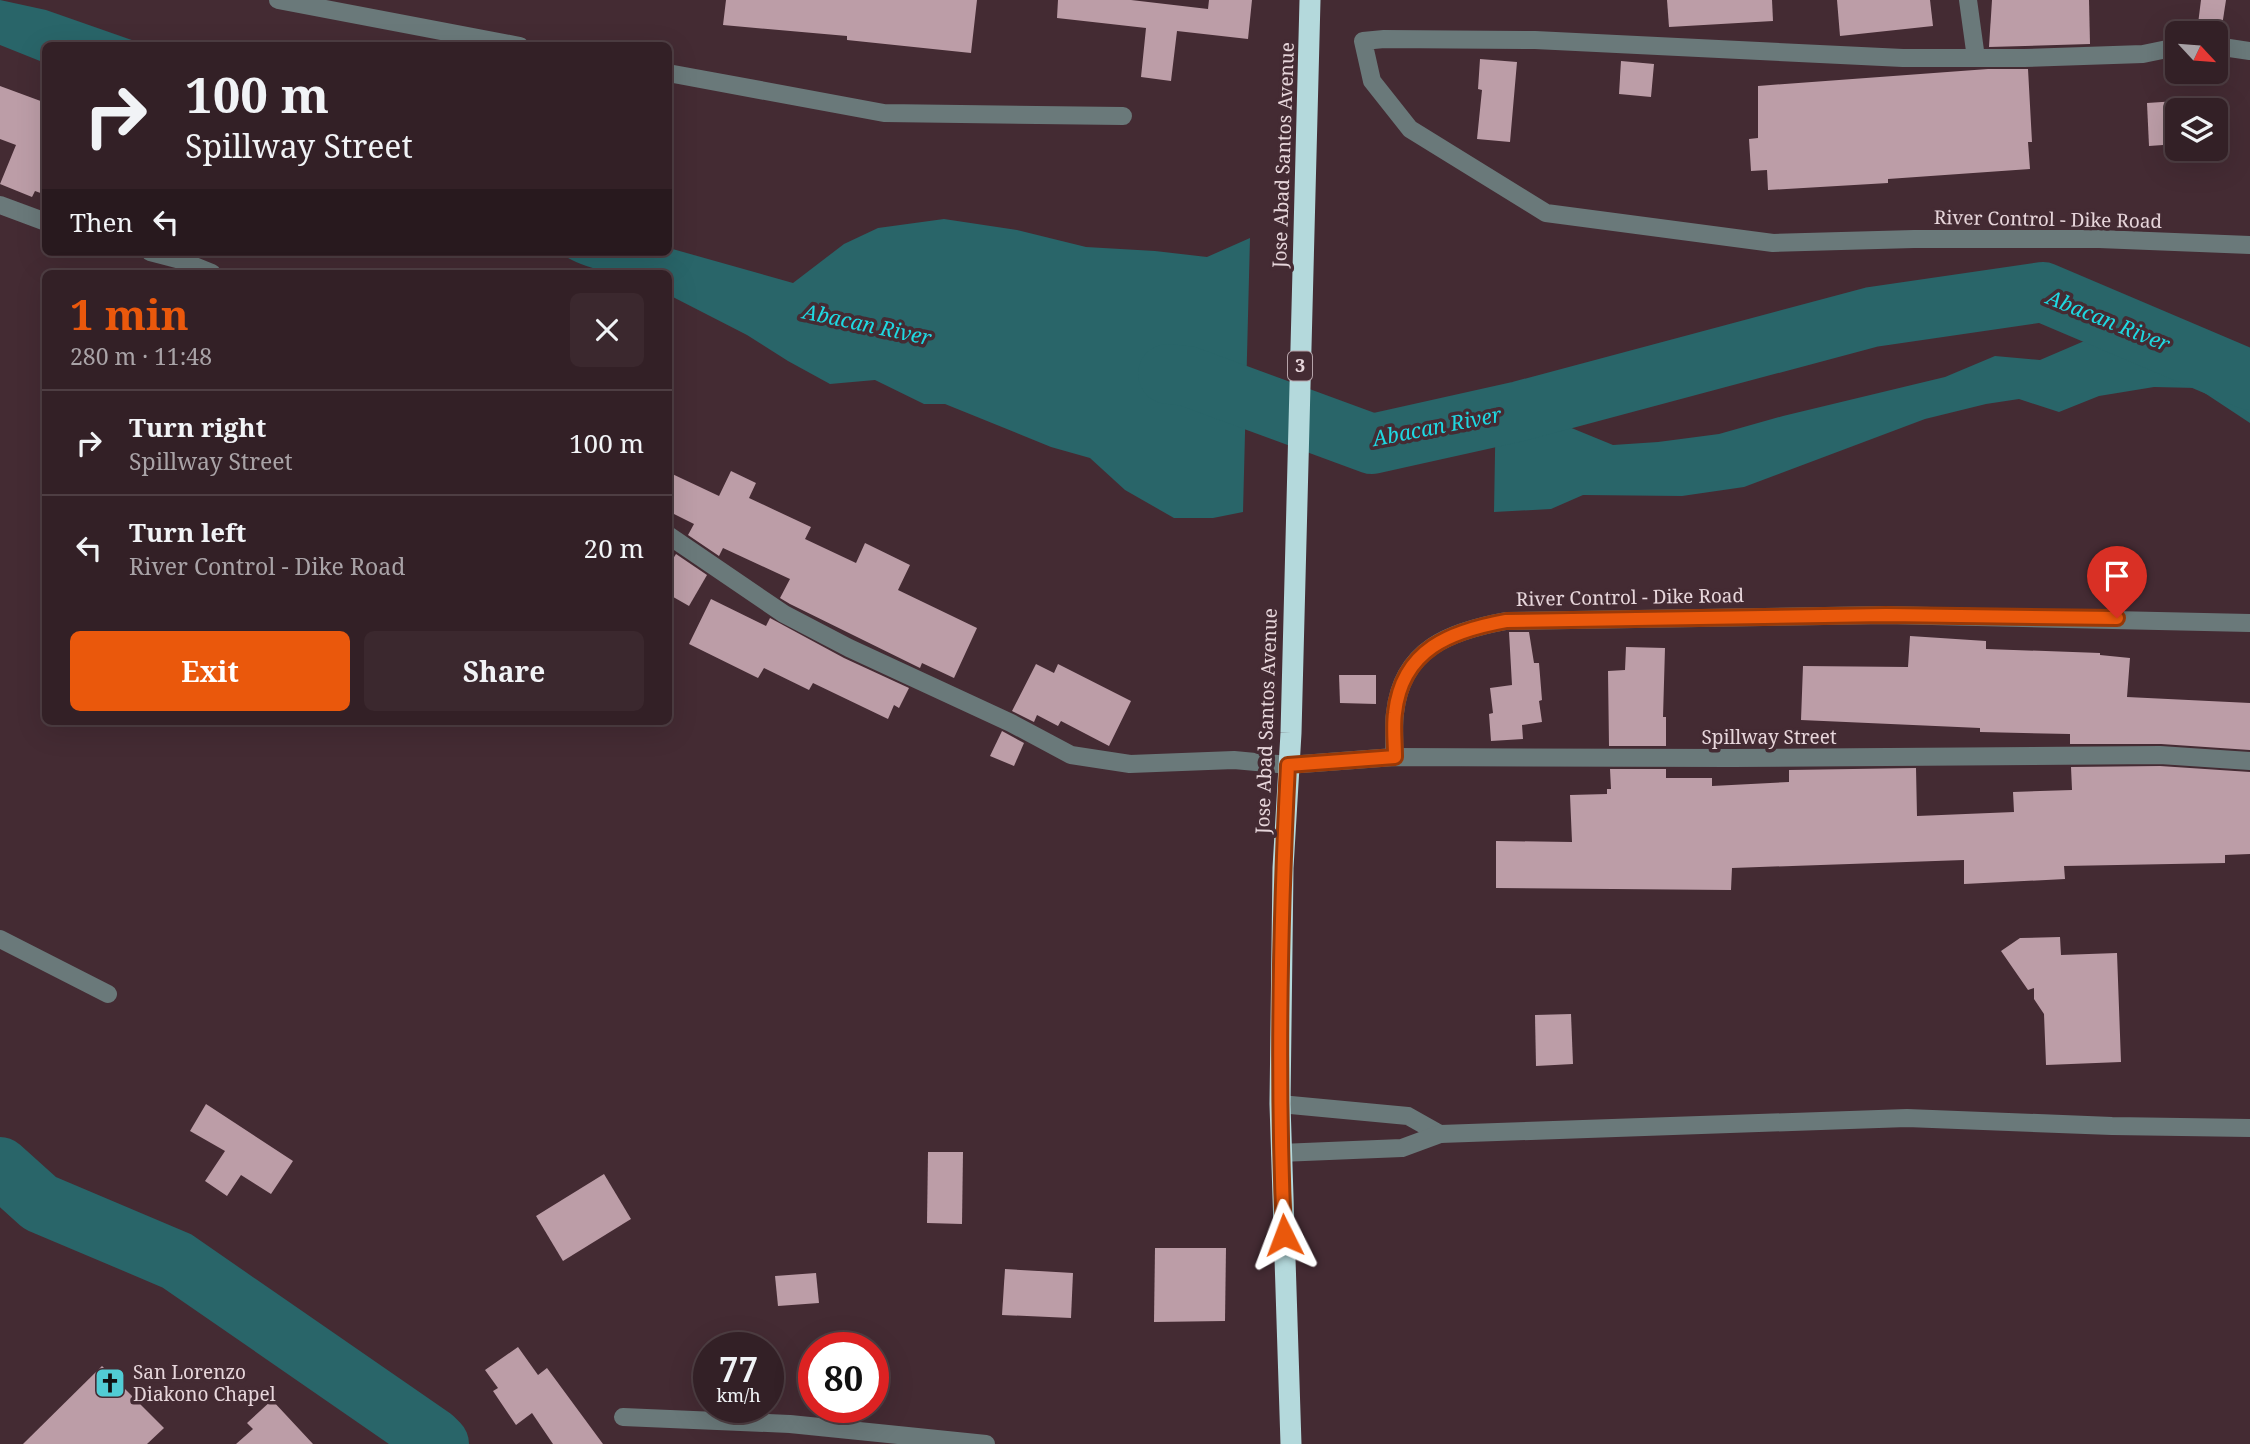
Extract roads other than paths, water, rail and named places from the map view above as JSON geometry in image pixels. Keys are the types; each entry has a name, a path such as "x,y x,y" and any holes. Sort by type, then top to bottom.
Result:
{"highway":[{"name":"Jose Abad Santos Avenue","path":"1291,1444 1280,1153 1283,868 1291,733 1310,0"}],"street":[{"path":"278,0 499,42"},
{"path":"1968,0 1976,58 2143,54 2165,49"},
{"name":"River Control - Dike Road","path":"1976,58 1903,58 1535,40 1363,41 1373,80 1410,129 1546,213 1773,243 1914,239 2099,239 2250,245"},
{"path":"2228,48 2250,51"},
{"path":"672,74 884,113 1123,116"},
{"path":"0,205 42,221"},
{"path":"165,256 204,270"},
{"name":"Spillway Street","path":"672,538 784,614 849,648 1011,723 1071,755 1130,764 1234,760 1288,765 1395,757 2160,755 2250,761"},
{"name":"River Control - Dike Road","path":"1395,757 1395,713 1401,684 1418,658 1440,641 1468,628 1506,621 1886,615 2250,623"},
{"path":"0,939 108,994"},
{"path":"1280,1104 1408,1116 1440,1135"},
{"path":"1280,1153 1402,1148 1440,1135 1908,1118 2250,1128"},
{"path":"623,1417 790,1424 986,1444"}],"water":[{"path":"0,0 46,10 137,42 42,42 42,62 0,45"},
{"path":"944,219 1017,230 1086,247 1207,257 1250,238 1243,512 1213,518 1174,518 1125,490 1090,458 1051,447 945,404 924,404 875,380 830,384 747,335 672,297 672,270 599,270 564,256 672,256 672,249 793,283 844,244 878,228"},
{"path":"2103,333 2196,347 2250,362 2250,423 2197,388 2154,387 2099,396 2059,412 2019,399 1925,419 1744,487 1682,496 1583,495 1551,509 1494,512 1496,396 1528,399 1552,420 1613,445 1658,442 1719,434 1945,377 1995,356 2040,360"}],"waterway":[{"name":"Abacan River","path":"1168,374 1187,376 1372,444 1520,411 1872,317 2043,292 2250,380"},
{"path":"0,1167 40,1203 177,1261 439,1444"}],"place":[{"name":"San Lorenzo Diakono Chapel","path":"110,1383"}]}
